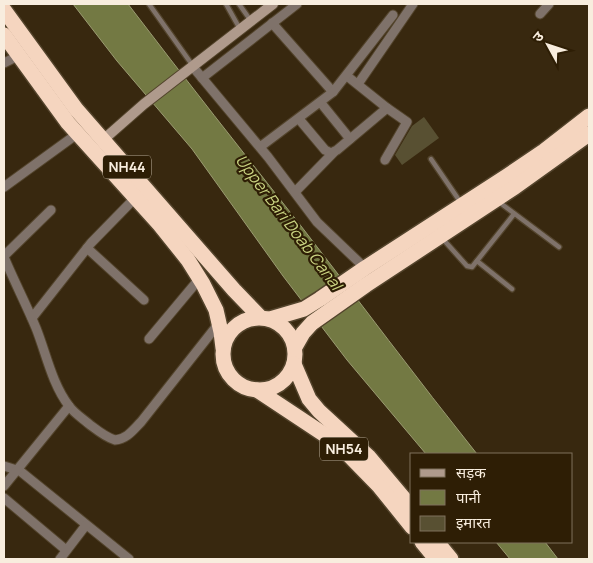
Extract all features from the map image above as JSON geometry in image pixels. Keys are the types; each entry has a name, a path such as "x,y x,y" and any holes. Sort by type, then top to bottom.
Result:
{"highway":[{"name":"NH44","path":"4,10 51,77 102,140 161,205 229,285 265,318 286,330 292,338 295,347"},
{"name":"NH44","path":"4,35 77,134 160,225 200,278 212,299 220,322 224,363 231,377 238,384 258,390"},
{"path":"258,390 266,390 280,384 291,372 294,364 295,347 303,333 363,275 462,204 544,151 589,116"},
{"path":"223,348 236,326 243,321 265,318 304,308 363,275 441,237 589,134"},
{"name":"NH54","path":"294,364 304,389 314,405 369,457 410,506"},
{"name":"NH54","path":"258,390 274,403 337,442 379,486 410,525"},
{"path":"423,543 436,559"},
{"path":"438,543 451,559"}],"street":[{"path":"102,140 144,104 273,4"},
{"path":"202,78 297,4"},
{"path":"358,84 413,4"},
{"path":"540,14 548,4"},
{"path":"260,147 321,103 333,92 393,16"},
{"path":"272,23 333,92"},
{"path":"4,63 18,56"},
{"path":"190,70 202,78 363,275"},
{"path":"347,76 407,122 385,160"},
{"path":"321,103 350,139"},
{"path":"295,192 334,152 387,108"},
{"path":"299,118 325,150 331,153 334,152"},
{"path":"4,188 77,134"},
{"path":"32,318 87,248 135,198"},
{"path":"51,210 4,257 32,318 58,388 69,406 80,417 110,439 123,438 141,422 220,322"},
{"path":"87,248 144,300"},
{"path":"149,339 200,278"},
{"path":"4,486 69,406"},
{"path":"4,466 17,469 129,559"},
{"path":"4,498 64,556 86,525"}],"lane":[{"path":"149,4 190,70"},
{"path":"226,4 240,29"},
{"path":"239,4 251,21"},
{"path":"431,159 462,204"},
{"path":"496,200 559,247"},
{"path":"441,237 467,266 472,266 514,214"},
{"path":"477,260 512,290"}],"water":[{"name":"Upper Bari Doab Canal","path":"73,4 128,4 476,453 425,453 347,360 283,276 192,149 117,61"},
{"path":"497,543 546,543 558,559 510,559"}],"building":[{"path":"424,117 439,138 402,165 395,155 412,126"}]}
